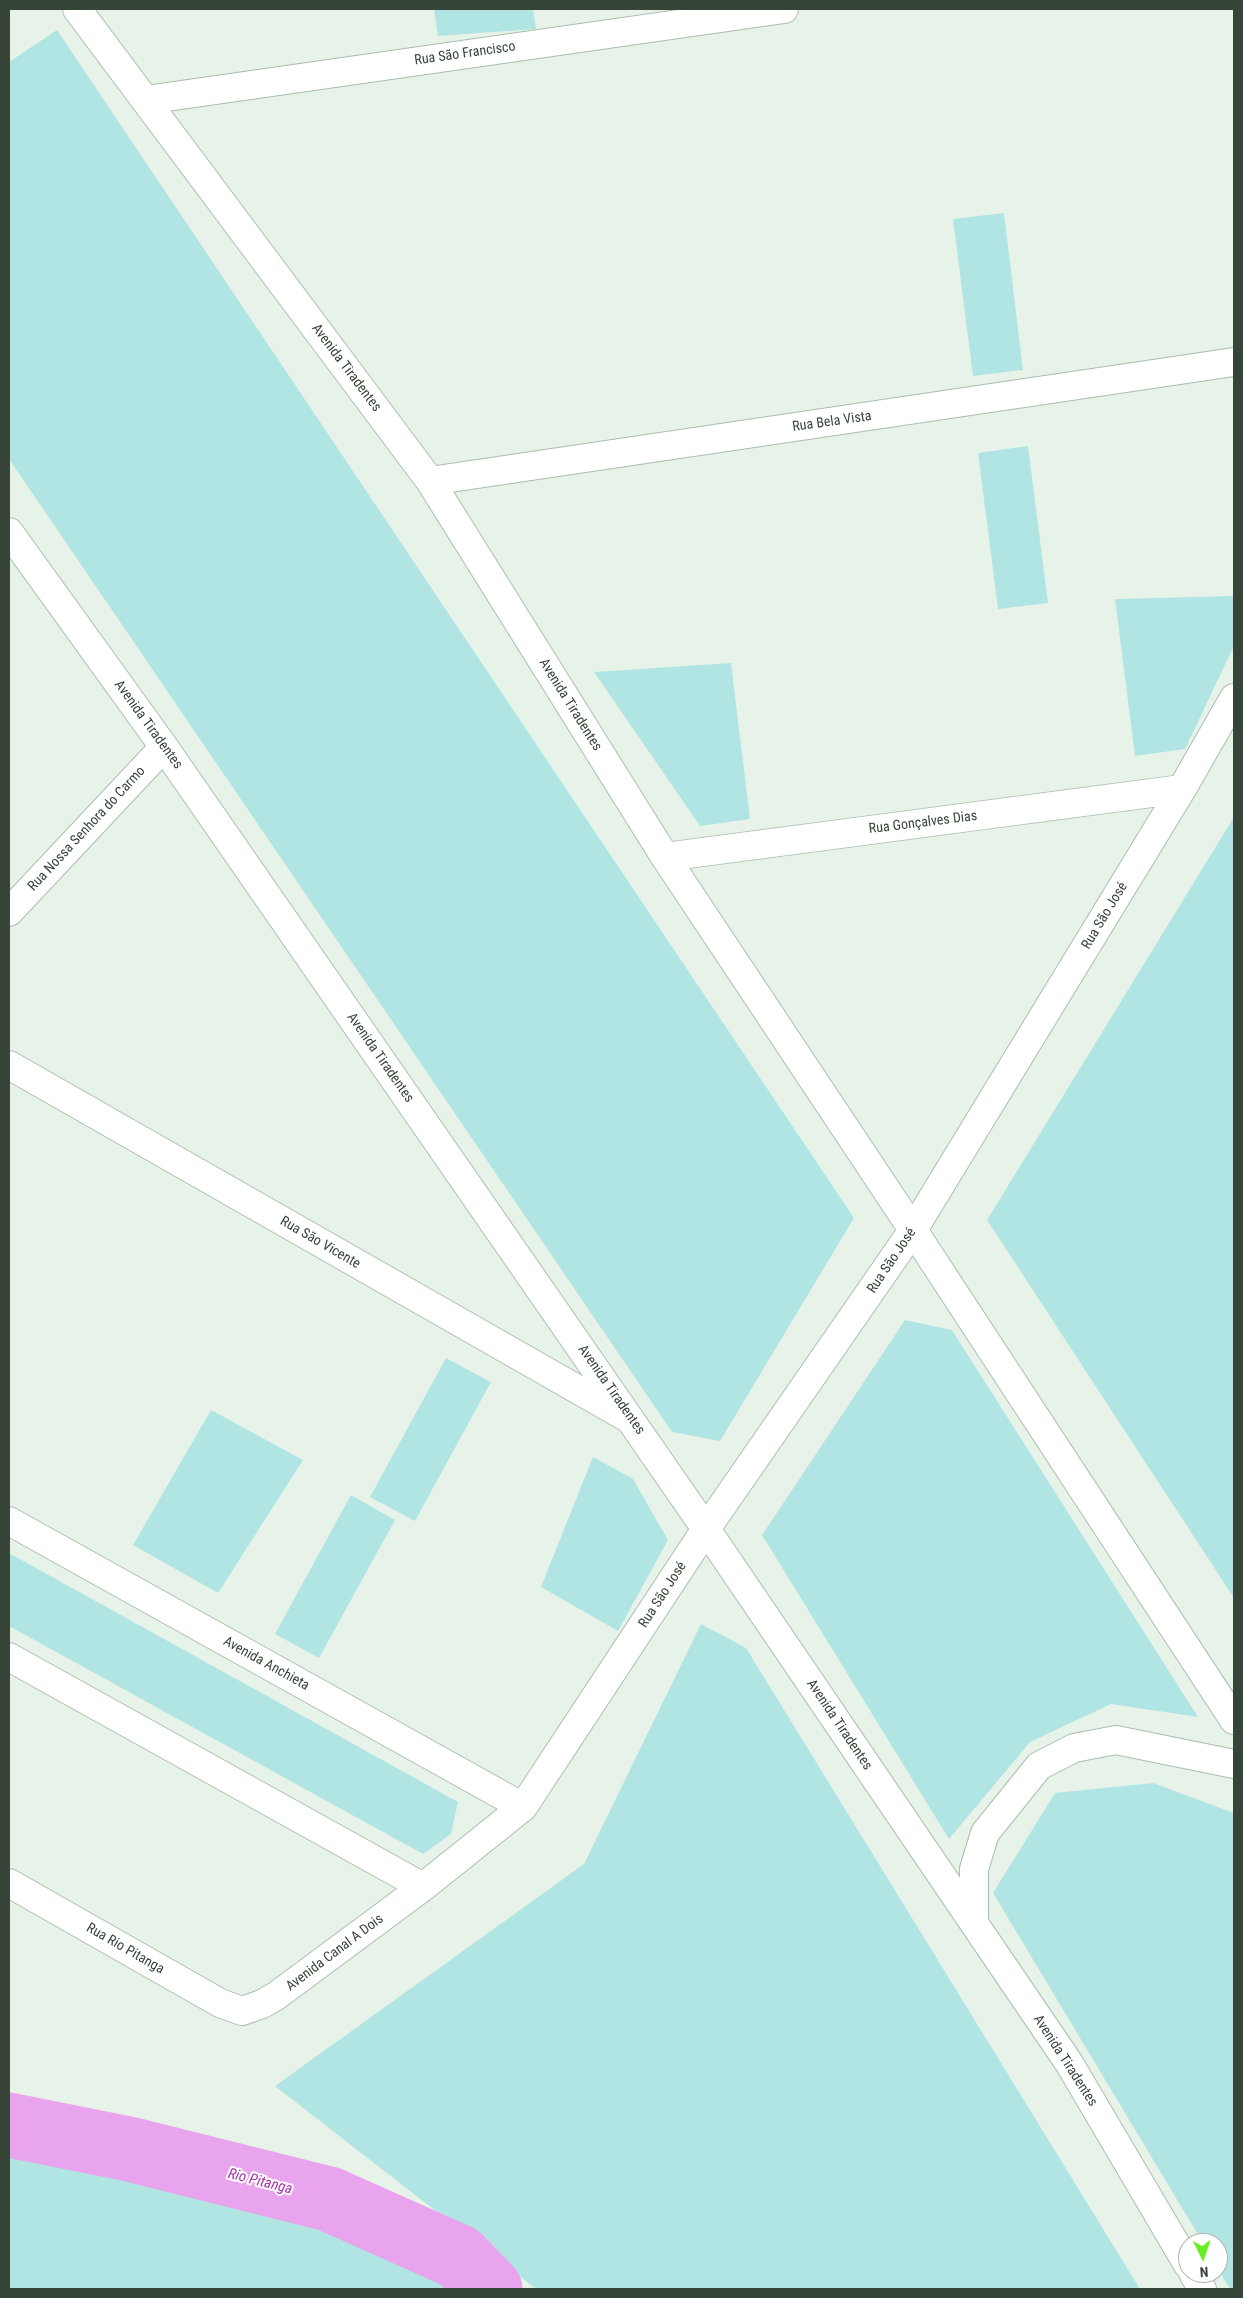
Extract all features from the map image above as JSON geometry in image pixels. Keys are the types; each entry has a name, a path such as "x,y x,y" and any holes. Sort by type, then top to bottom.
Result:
{"street":[{"name":"Avenida Tiradentes","path":"77,9 430,481 665,856 1234,1720"},
{"name":"Rua São Francisco","path":"146,100 784,9"},
{"name":"Rua Bela Vista","path":"430,481 1234,362"},
{"name":"Avenida Tiradentes","path":"9,532 164,747 632,1420 1069,2063 1178,2248"},
{"name":"Rua São José","path":"423,1887 523,1807 706,1529 913,1230 1182,789 1234,698"},
{"name":"Rua Nossa Senhora do Carmo","path":"9,912 164,747"},
{"name":"Rua Gonçalves Dias","path":"665,856 1182,789"},
{"name":"Rua São Vicente","path":"9,1065 632,1420"},
{"name":"Avenida Anchieta","path":"9,1522 523,1807"},
{"path":"9,1657 423,1887"},
{"path":"974,1924 974,1869 985,1833 1039,1766 1074,1748 1116,1740 1234,1764"},
{"name":"Rua Rio Pitanga","path":"9,1884 220,2003 242,2011"},
{"name":"Avenida Canal A Dois","path":"242,2011 262,2004 276,1996 423,1887"}],"shaded area":[{"path":"434,9 533,9 536,29 438,36"},
{"path":"57,30 854,1218 720,1441 672,1432 9,459 9,62"},
{"path":"1004,213 1023,370 973,376 953,219"},
{"path":"1028,446 1048,603 998,609 978,453"},
{"path":"1234,596 1234,646 1185,749 1135,756 1115,599"},
{"path":"731,663 750,819 700,826 594,672"},
{"path":"1234,817 1234,1598 987,1220"},
{"path":"905,1320 952,1330 1198,1717 1111,1704 1030,1742 949,1839 762,1535"},
{"path":"446,1358 491,1382 415,1521 370,1497"},
{"path":"211,1410 303,1460 218,1593 133,1545"},
{"path":"593,1457 633,1479 668,1540 618,1631 541,1587"},
{"path":"351,1495 395,1520 319,1658 275,1634"},
{"path":"9,1553 458,1802 451,1834 423,1854 9,1626"},
{"path":"701,1624 746,1648 1140,2289 536,2289 275,2086 584,1864"},
{"path":"1153,1783 1234,1813 1234,2289 1230,2289 1226,2283 1228,2283 1228,2233 1197,2233 993,1893 1055,1793"},
{"path":"9,2105 234,2149 464,2235 520,2289 9,2289"}],"waterway":[{"name":"Rio Pitanga","path":"9,2125 129,2149 329,2199 459,2257 490,2289"}]}
